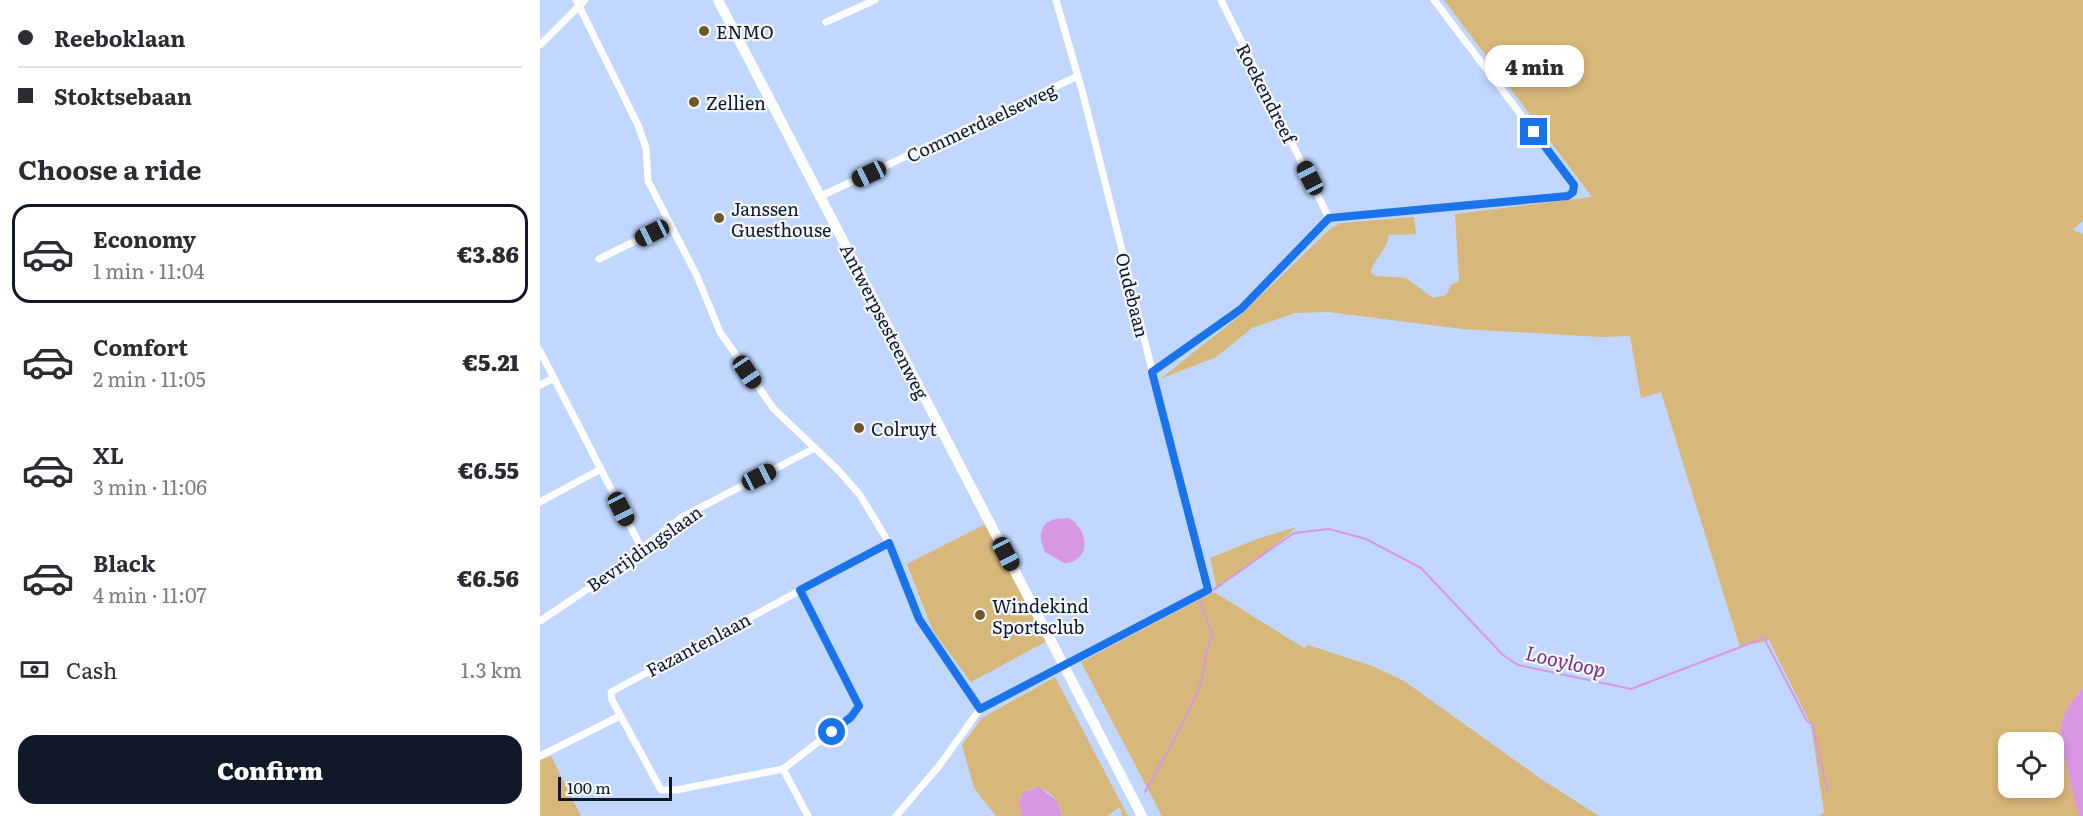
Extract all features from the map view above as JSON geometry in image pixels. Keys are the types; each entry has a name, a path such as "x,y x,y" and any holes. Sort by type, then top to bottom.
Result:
{"main road":[{"name":"Antwerpsesteenweg","path":"718,0 1142,816"}],"street":[{"path":"540,45 577,3 585,0"},
{"path":"826,22 875,0"},
{"name":"Oudebaan","path":"1056,0 1076,77 1083,94 1208,590 1065,665"},
{"name":"Roekendreef","path":"1221,0 1329,218"},
{"path":"1152,372 1241,309 1329,218 1568,196 1573,192 1574,185 1434,0"},
{"path":"577,3 638,124 646,148 648,182 697,276 720,332 773,408 860,495 889,543 919,619 980,709"},
{"name":"Commerdaelseweg","path":"821,196 1076,77"},
{"path":"599,260 670,224"},
{"path":"540,351 642,549"},
{"path":"540,386 554,378"},
{"name":"Bevrijdingslaan","path":"540,621 642,549 682,517 815,448"},
{"path":"540,502 601,469"},
{"name":"Fazantenlaan","path":"783,769 676,790 661,790 620,716 612,700 611,692 889,543"},
{"path":"800,590 859,706 851,717 783,769 808,816"},
{"path":"896,816 939,766 980,709 1065,665"},
{"path":"540,756 620,716"}],"shaded area":[{"path":"1444,0 2083,0 2083,220 2073,230 2083,234 2083,688 2067,710 2061,732 1998,732 1998,798 2064,798 2064,757 2080,816 1819,816 1824,812 1811,725 1769,640 1740,647 1661,392 1641,398 1630,336 1601,337 1463,329 1328,312 1295,313 1252,328 1216,357 1160,379 1242,314 1331,228 1341,223 1414,217 1416,234 1389,235 1371,273 1375,276 1406,278 1433,298 1446,295 1451,285 1459,281 1455,214 1592,197"},
{"path":"1069,518 1081,530 1085,544 1079,557 1064,563 1045,552 1041,537 1044,526 1048,522"},
{"name":"Windekind Sportsclub","path":"986,524 1047,641 971,682 933,631 907,564"},
{"path":"1296,527 1217,589 1210,558 1257,539"},
{"path":"1214,592 1304,648 1308,645 1372,666 1404,681 1541,779 1599,816 1162,816 1081,662"},
{"path":"1055,677 1128,816 1122,816 1120,807 1107,816 1062,816 1051,794 1038,788 1025,793 1019,801 1022,816 996,816 974,788 962,745 982,718"},
{"path":"2083,688 2083,816 2080,816 2075,801 2064,757 2064,732 2061,732 2067,710"},
{"path":"551,756 581,816 540,816 540,760"},
{"path":"1039,787 1057,801 1062,816 1022,816 1019,801 1024,792"}],"waterway":[{"name":"Looyloop","path":"1213,590 1294,533 1329,529 1366,539 1421,568 1503,655 1518,665 1631,689 1764,638 1807,721 1812,724 1828,792"},
{"name":"Looyloop","path":"1145,792 1180,728 1201,681 1207,648 1213,635 1199,599 1202,596"}],"place":[{"name":"ENMO","path":"704,31"},
{"name":"Zellien","path":"694,102"},
{"name":"Janssen Guesthouse","path":"719,218"},
{"name":"Colruyt","path":"859,428"},
{"name":"Windekind Sportsclub","path":"980,615"}],"route":[{"path":"832,732 851,717 859,706 850,684 800,590 889,543 902,570 919,619 980,709 1208,590 1152,372 1168,363 1241,309 1329,218 1568,196 1573,192 1574,185 1534,132"}]}
